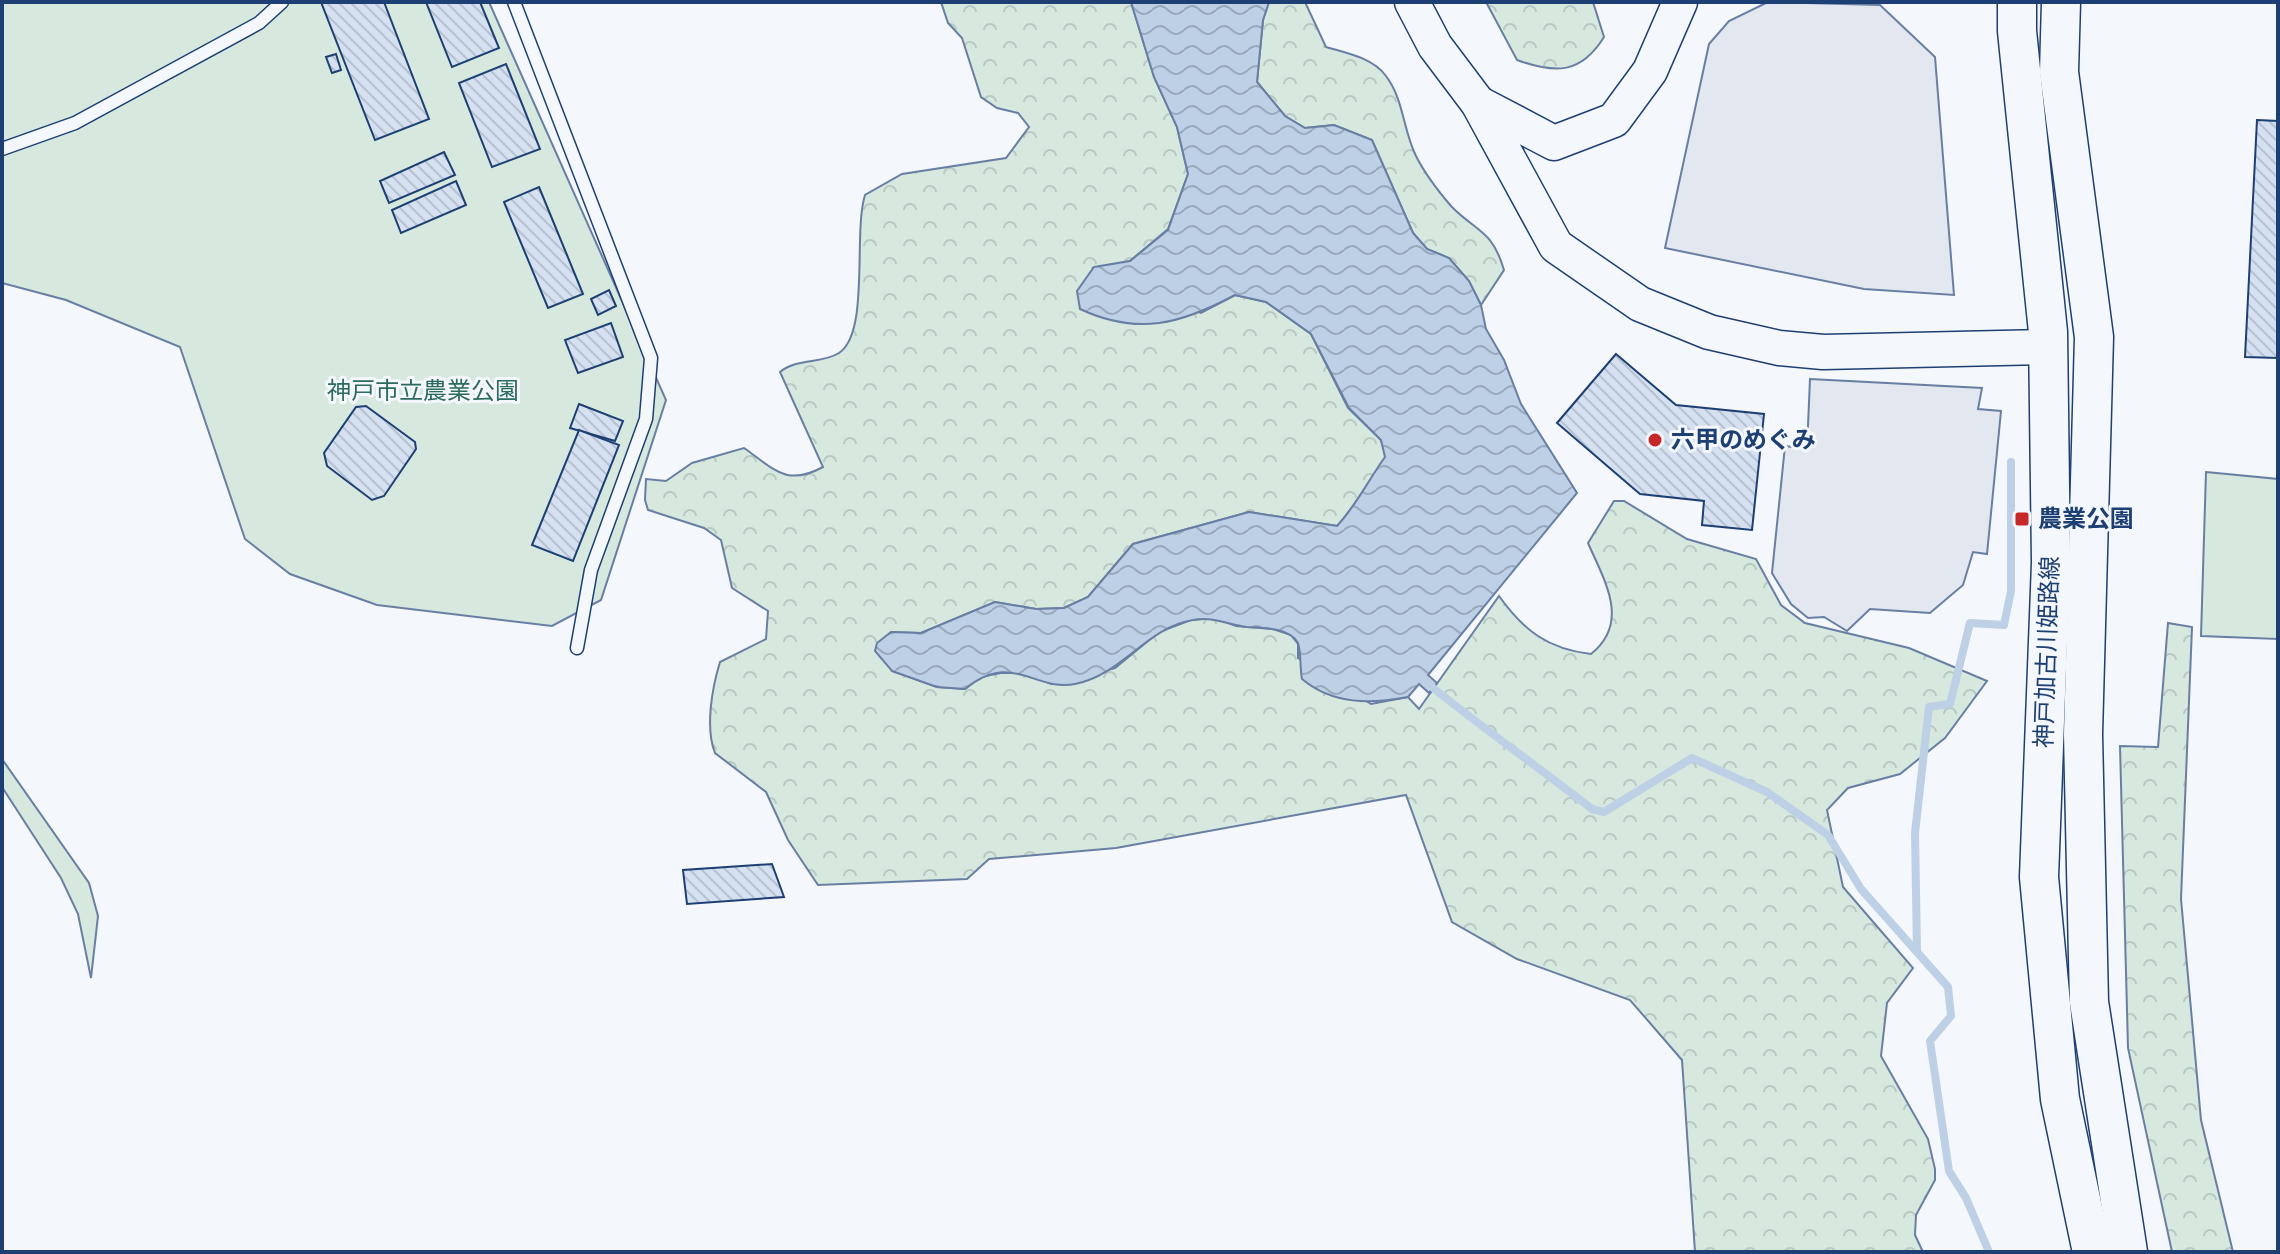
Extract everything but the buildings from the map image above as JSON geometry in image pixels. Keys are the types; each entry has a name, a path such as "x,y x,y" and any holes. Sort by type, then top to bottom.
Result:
{"main road":[{"name":"神戸加古川姫路線","path":"2017,2 2017,31 2048,347 2051,563 2039,877 2060,1099 2092,1252"},
{"name":"神戸加古川姫路線","path":"2061,2 2059,72 2094,337 2083,734 2089,1002 2128,1252"}],"street":[{"path":"1412,2 1435,46 1478,103 1556,246 1640,304 1709,332 1779,348 1823,352 2048,347"},
{"path":"1527,192 1535,169 1554,143 1614,120 1650,71 1680,2"},
{"path":"1478,103 1554,143"}],"lane":[{"path":"2,149 75,123 259,23 282,2"},
{"path":"514,2 651,358 646,419 591,570 577,648"}],"green space":[{"name":"神戸市立農業公園","path":"2,2 489,2 666,400 601,600 552,626 377,605 290,574 245,539 180,347 66,300 2,283"},
{"path":"941,2 1131,2 1154,77 1177,127 1188,174 1168,229 1130,261 1094,268 1201,313 1235,295 1266,302 1311,334 1348,408 1381,440 1386,457 1337,526 1249,512 1133,544 1088,597 1064,608 1036,609 995,602 921,633 891,632 892,671 937,687 965,689 980,677 1001,673 1025,673 1051,684 1115,668 1159,632 1191,620 1216,618 1236,626 1273,629 1291,635 1298,644 1298,658 1371,704 1408,697 1419,709 1499,596 1518,619 1550,643 1591,654 1603,642 1610,628 1610,600 1588,543 1614,501 1624,501 1687,539 1756,559 1781,605 1805,623 1909,648 1987,681 1945,738 1900,774 1848,788 1827,810 1843,887 1913,968 1887,1003 1881,1056 1928,1139 1935,1169 1935,1180 1916,1215 1915,1235 1923,1252 1695,1252 1682,1060 1630,1000 1517,959 1452,922 1406,795 1116,848 989,859 967,879 818,885 788,840 766,792 715,753 712,743 711,708 720,662 766,639 768,611 732,588 721,540 704,528 648,510 646,479 666,481 692,463 744,448 781,473 799,475 823,467 780,372 839,353 849,342 858,304 860,233 865,195 902,174 1006,158 1029,127 1018,113 997,108 981,97 962,38 948,23"},
{"path":"1269,2 1305,2 1326,47 1367,60 1386,76 1423,169 1451,206 1489,239 1499,257 1504,270 1481,305 1469,281 1449,258 1427,249 1413,233 1372,140 1334,125 1305,128 1285,116 1257,82 1263,20"},
{"path":"1486,2 1593,2 1604,37 1577,64 1556,69 1531,65 1517,60"},
{"path":"2206,472 2278,479 2278,639 2201,636"},
{"path":"2168,623 2192,627 2181,899 2201,1120 2233,1252 2172,1252 2128,1048 2120,746 2158,747"},
{"path":"2,759 89,883 98,916 91,978 78,914 61,878 2,787"}],"shaded area":[{"path":"1768,2 1880,5 1935,57 1954,295 1864,289 1665,248 1709,44 1729,21"},
{"path":"1810,379 1982,388 1978,409 2001,411 1987,554 1973,552 1963,585 1930,613 1870,609 1847,631 1824,617 1808,618 1791,604 1772,573 1785,446 1807,449"}],"water":[{"path":"1131,2 1269,2 1263,20 1257,82 1285,116 1305,128 1334,125 1372,140 1413,233 1427,249 1449,258 1469,281 1481,305 1486,329 1504,360 1521,404 1577,493 1428,675 1437,683 1429,693 1419,684 1408,697 1380,701 1353,700 1326,694 1302,679 1298,643 1289,634 1207,619 1177,624 1107,671 1075,684 1047,683 1010,672 982,678 965,689 937,687 892,671 875,651 877,643 891,632 921,633 995,602 1036,609 1064,608 1088,597 1133,544 1249,512 1337,526 1385,457 1381,440 1349,408 1311,334 1266,302 1235,295 1178,319 1140,324 1101,317 1080,309 1077,291 1094,267 1130,261 1168,230 1188,174 1177,127 1154,77"}],"waterway":[{"path":"1917,951 1915,833 1929,707 1950,704 1970,623 2004,625 2011,591 2011,462"},
{"path":"1427,683 1592,809 1604,812 1692,758 1767,792 1828,835 1861,889 1948,987 1951,1016 1930,1041 1949,1171 1966,1198 1989,1252"}],"place":[{"name":"六甲のめぐみ","path":"1655,440"},
{"name":"農業公園","path":"2022,519"}]}
